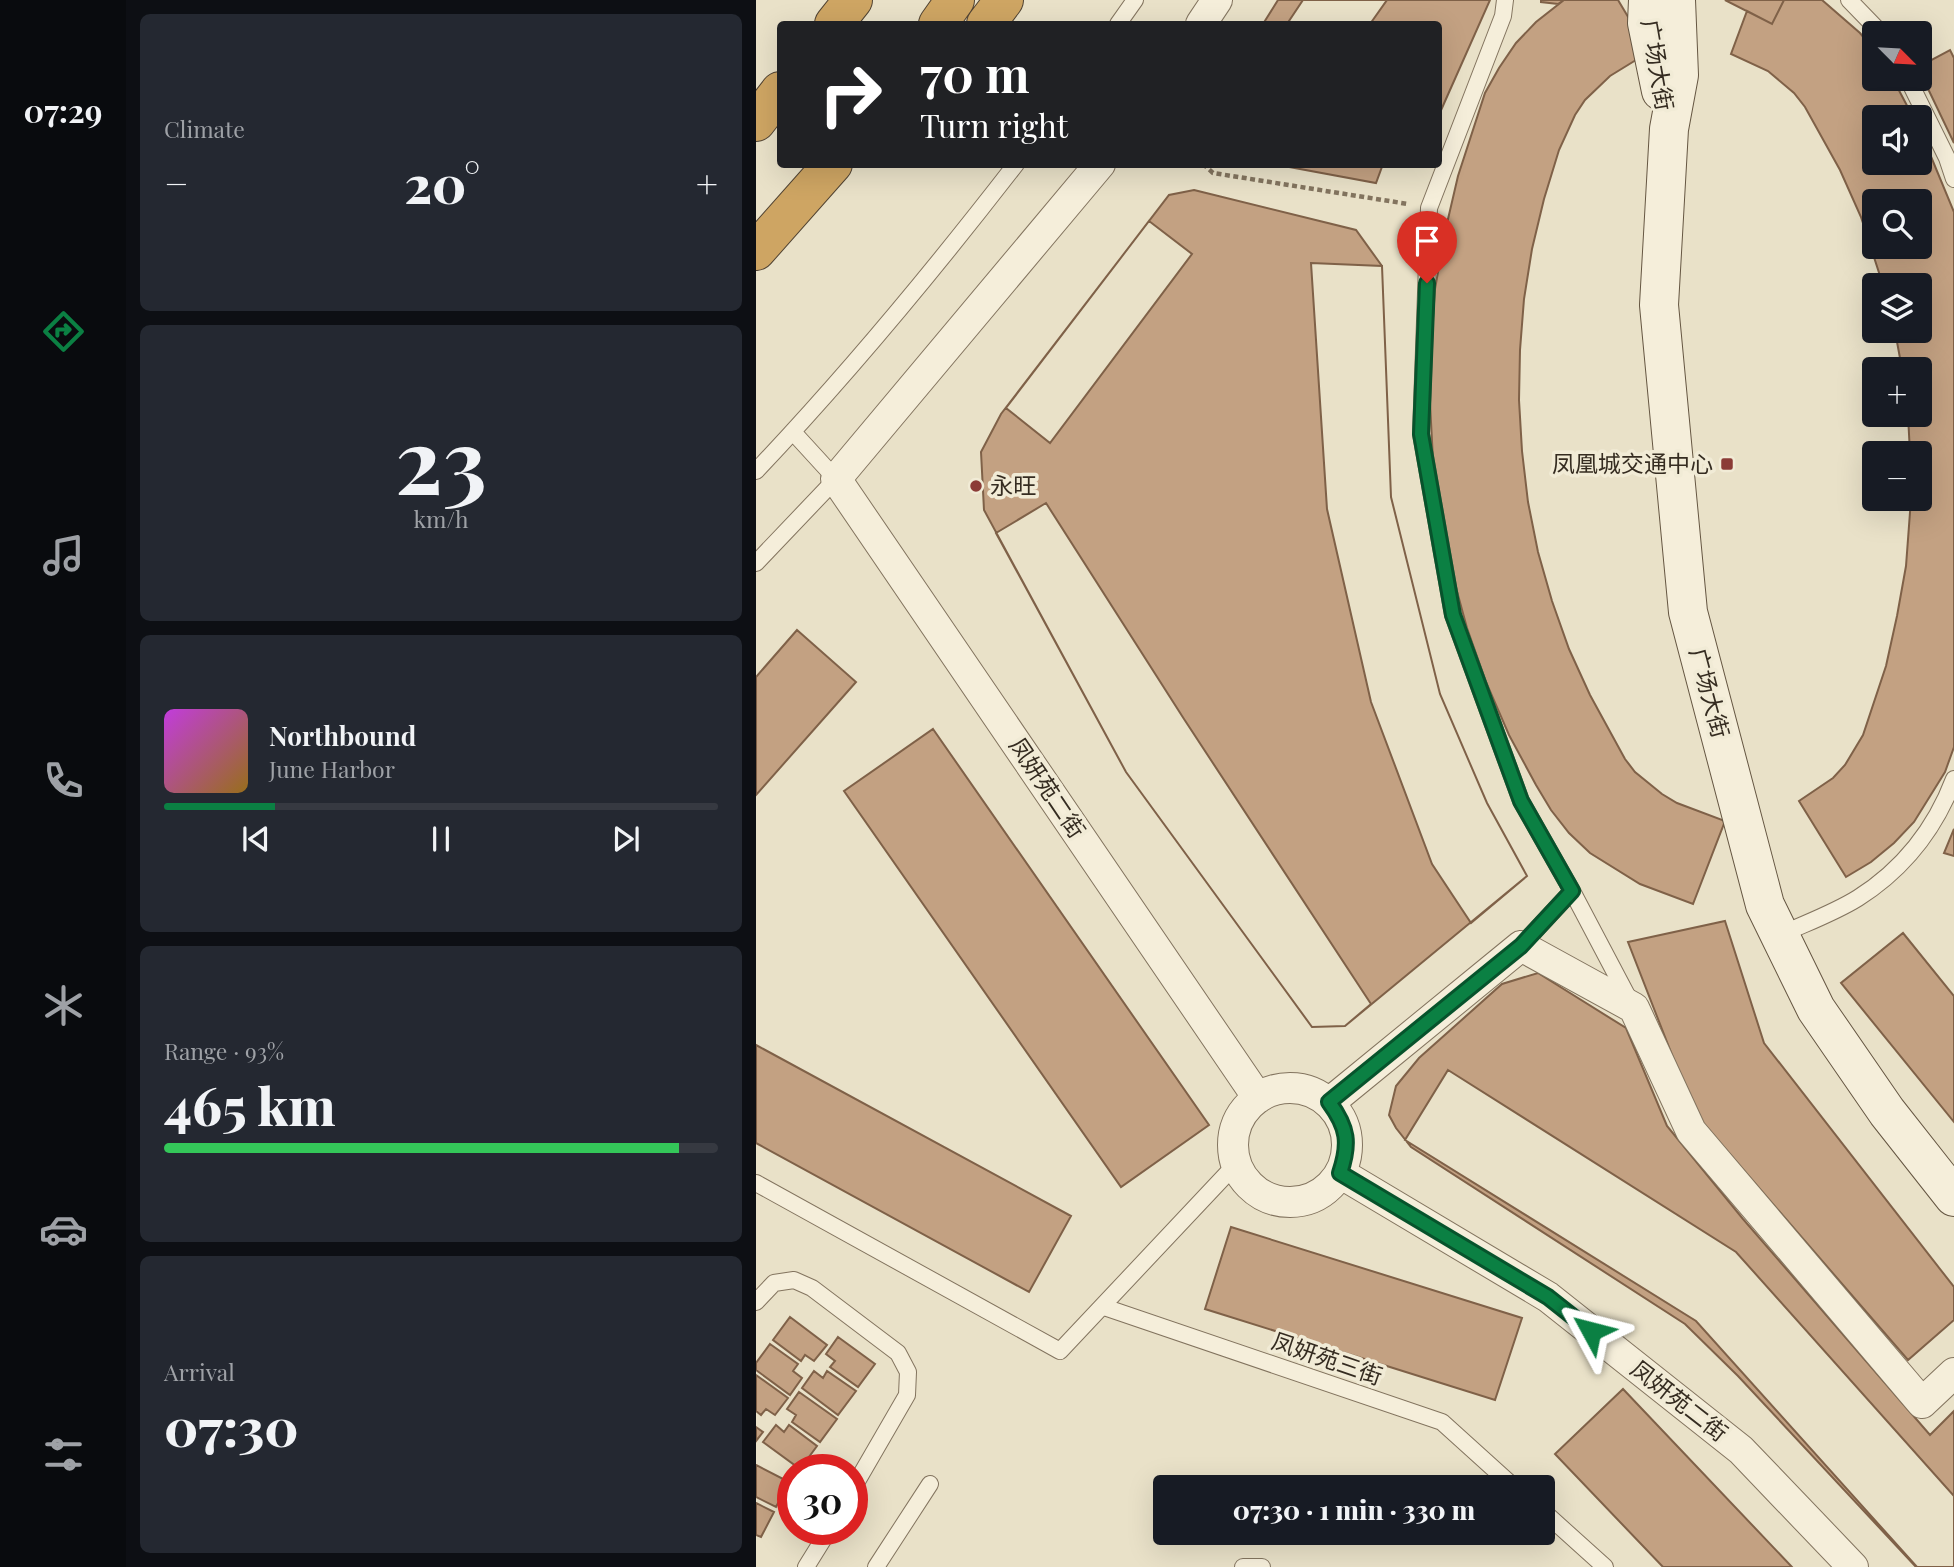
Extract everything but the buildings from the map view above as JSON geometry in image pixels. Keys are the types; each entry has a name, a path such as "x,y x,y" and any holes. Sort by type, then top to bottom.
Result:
{"highway":[{"path":"834,21 843,0"},
{"path":"836,21 853,0"},
{"path":"940,21 956,0"},
{"path":"988,21 1004,0"},
{"path":"756,122 777,95"},
{"path":"756,251 831,168"}],"street":[{"path":"1203,21 1217,0"},
{"name":"广场大街","path":"1648,0 1647,23 1669,129"},
{"name":"广场大街","path":"1676,0 1679,75 1669,129 1660,305 1688,612 1765,905 1816,1009 1887,1112 1954,1197"},
{"path":"836,479 1097,168"},
{"name":"凤妍苑二街","path":"836,479 1258,1098"},
{"path":"1329,1102 1521,946 1634,1008 1691,1131 1922,1403 1954,1373"},
{"path":"1295,1088 1313,1092 1329,1102 1340,1118 1346,1135 1346,1154 1340,1173 1329,1187 1313,1198 1285,1202 1259,1193 1245,1181 1236,1164 1233,1146 1236,1127 1245,1111 1258,1098 1276,1090 1295,1088"},
{"name":"凤妍苑二街","path":"1340,1173 1548,1297 1741,1450 1853,1567"}],"lane":[{"path":"1120,21 1135,0"},
{"path":"1506,0 1503,16 1429,208 1421,434 1453,615 1521,801 1634,1008"},
{"path":"1849,0 1869,21"},
{"path":"1914,91 1947,158 1954,179"},
{"path":"756,471 793,432 968,226 1013,168"},
{"path":"756,563 836,479 793,432"},
{"path":"1780,935 1856,899 1896,870 1928,832 1954,779"},
{"path":"1521,946 1572,891"},
{"path":"756,1183 1060,1350 1104,1307 1236,1164"},
{"path":"756,1303 774,1283 794,1280 812,1288 898,1353 908,1372 907,1395 868,1462"},
{"name":"凤妍苑三街","path":"1104,1307 1442,1422 1501,1475"},
{"path":"876,1567 930,1484"},
{"path":"1555,1523 1605,1567"},
{"path":"806,1567 819,1545"},
{"path":"1243,1567 1262,1567"}],"path":[{"path":"1207,168 1213,173 1429,208"}],"place":[{"name":"凤凰城交通中心","path":"1727,464"},
{"name":"永旺","path":"976,486"}],"route":[{"path":"1427,283 1421,434 1453,615 1521,801 1572,891 1521,946 1329,1102 1340,1118 1346,1135 1346,1154 1340,1173 1548,1297 1591,1331"}]}
